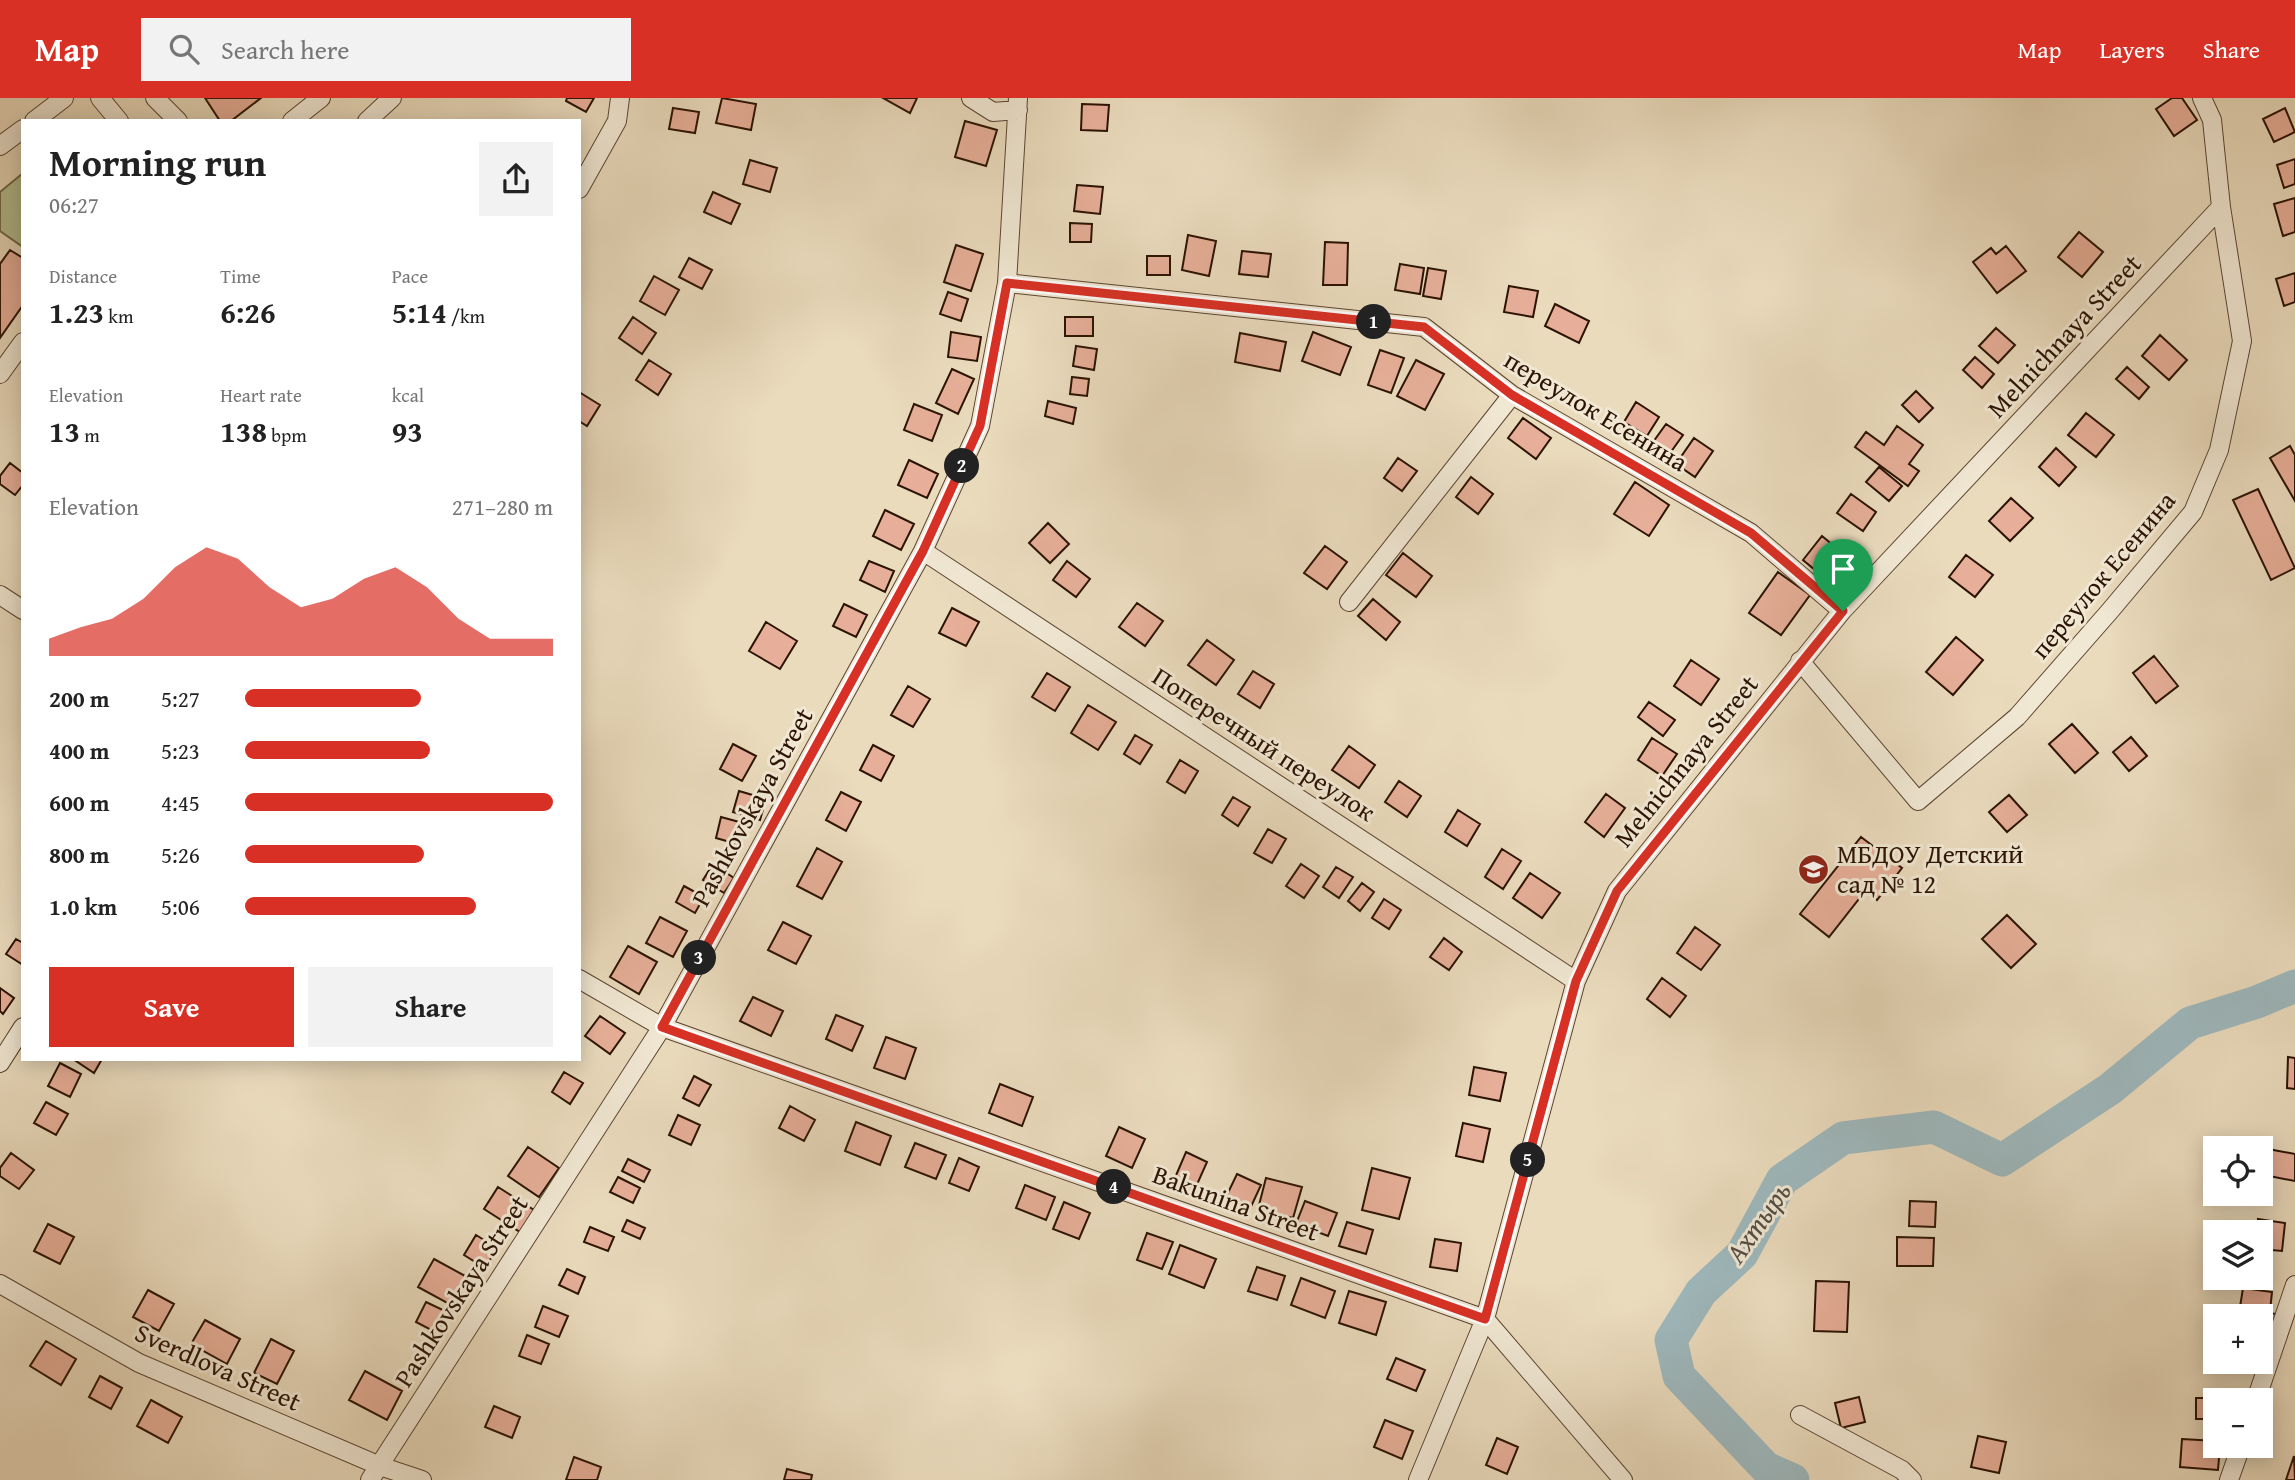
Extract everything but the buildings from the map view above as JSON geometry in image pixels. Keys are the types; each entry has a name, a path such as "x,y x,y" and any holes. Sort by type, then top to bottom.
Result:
{"street":[{"path":"37,119 64,98"},
{"path":"100,98 117,119"},
{"path":"155,98 176,119"},
{"path":"295,119 321,98"},
{"path":"369,119 392,98"},
{"path":"581,185 617,121 620,98"},
{"path":"971,98 993,112 1018,104"},
{"name":"переулок Есенина","path":"1800,661 1918,801 2017,717 2193,512 2219,450 2242,341 2221,207 2213,120 2202,98"},
{"name":"Pashkovskaya Street","path":"375,1473 662,1027 923,551 980,426 1007,283 1018,104"},
{"path":"0,146 21,130"},
{"name":"Melnichnaya Street","path":"1418,1480 1485,1319 1576,981 1617,891 1843,611 2221,207"},
{"name":"переулок Есенина","path":"1007,283 1424,327 1512,395 1751,533 1843,611"},
{"path":"0,374 21,345"},
{"path":"1349,602 1512,395"},
{"name":"Поперечный переулок","path":"923,551 1576,981"},
{"path":"0,595 21,609"},
{"name":"Bakunina Street","path":"581,980 662,1027 1485,1319 1623,1480"},
{"path":"0,1063 21,1030"},
{"name":"Sverdlova Street","path":"0,1284 139,1363 375,1473 422,1480"},
{"path":"2260,1388 2295,1285"},
{"path":"1800,1415 1902,1470 1912,1480"},
{"path":"2229,1480 2237,1458"}],"green space":[{"path":"21,175 21,246 0,231 0,192"}],"waterway":[{"name":"Ахтырь","path":"1793,1480 1766,1468 1679,1376 1671,1340 1701,1292 1742,1254 1782,1180 1843,1138 1934,1127 2002,1160 2110,1089 2190,1023 2257,1002 2295,986"}],"place":[{"name":"МБДОУ Детский сад № 12","path":"1814,869"}],"route":[{"path":"1007,283 1424,327 1512,395 1751,533 1843,611 1617,891 1576,981 1485,1319 662,1027 923,551 980,426 1007,283"}]}
